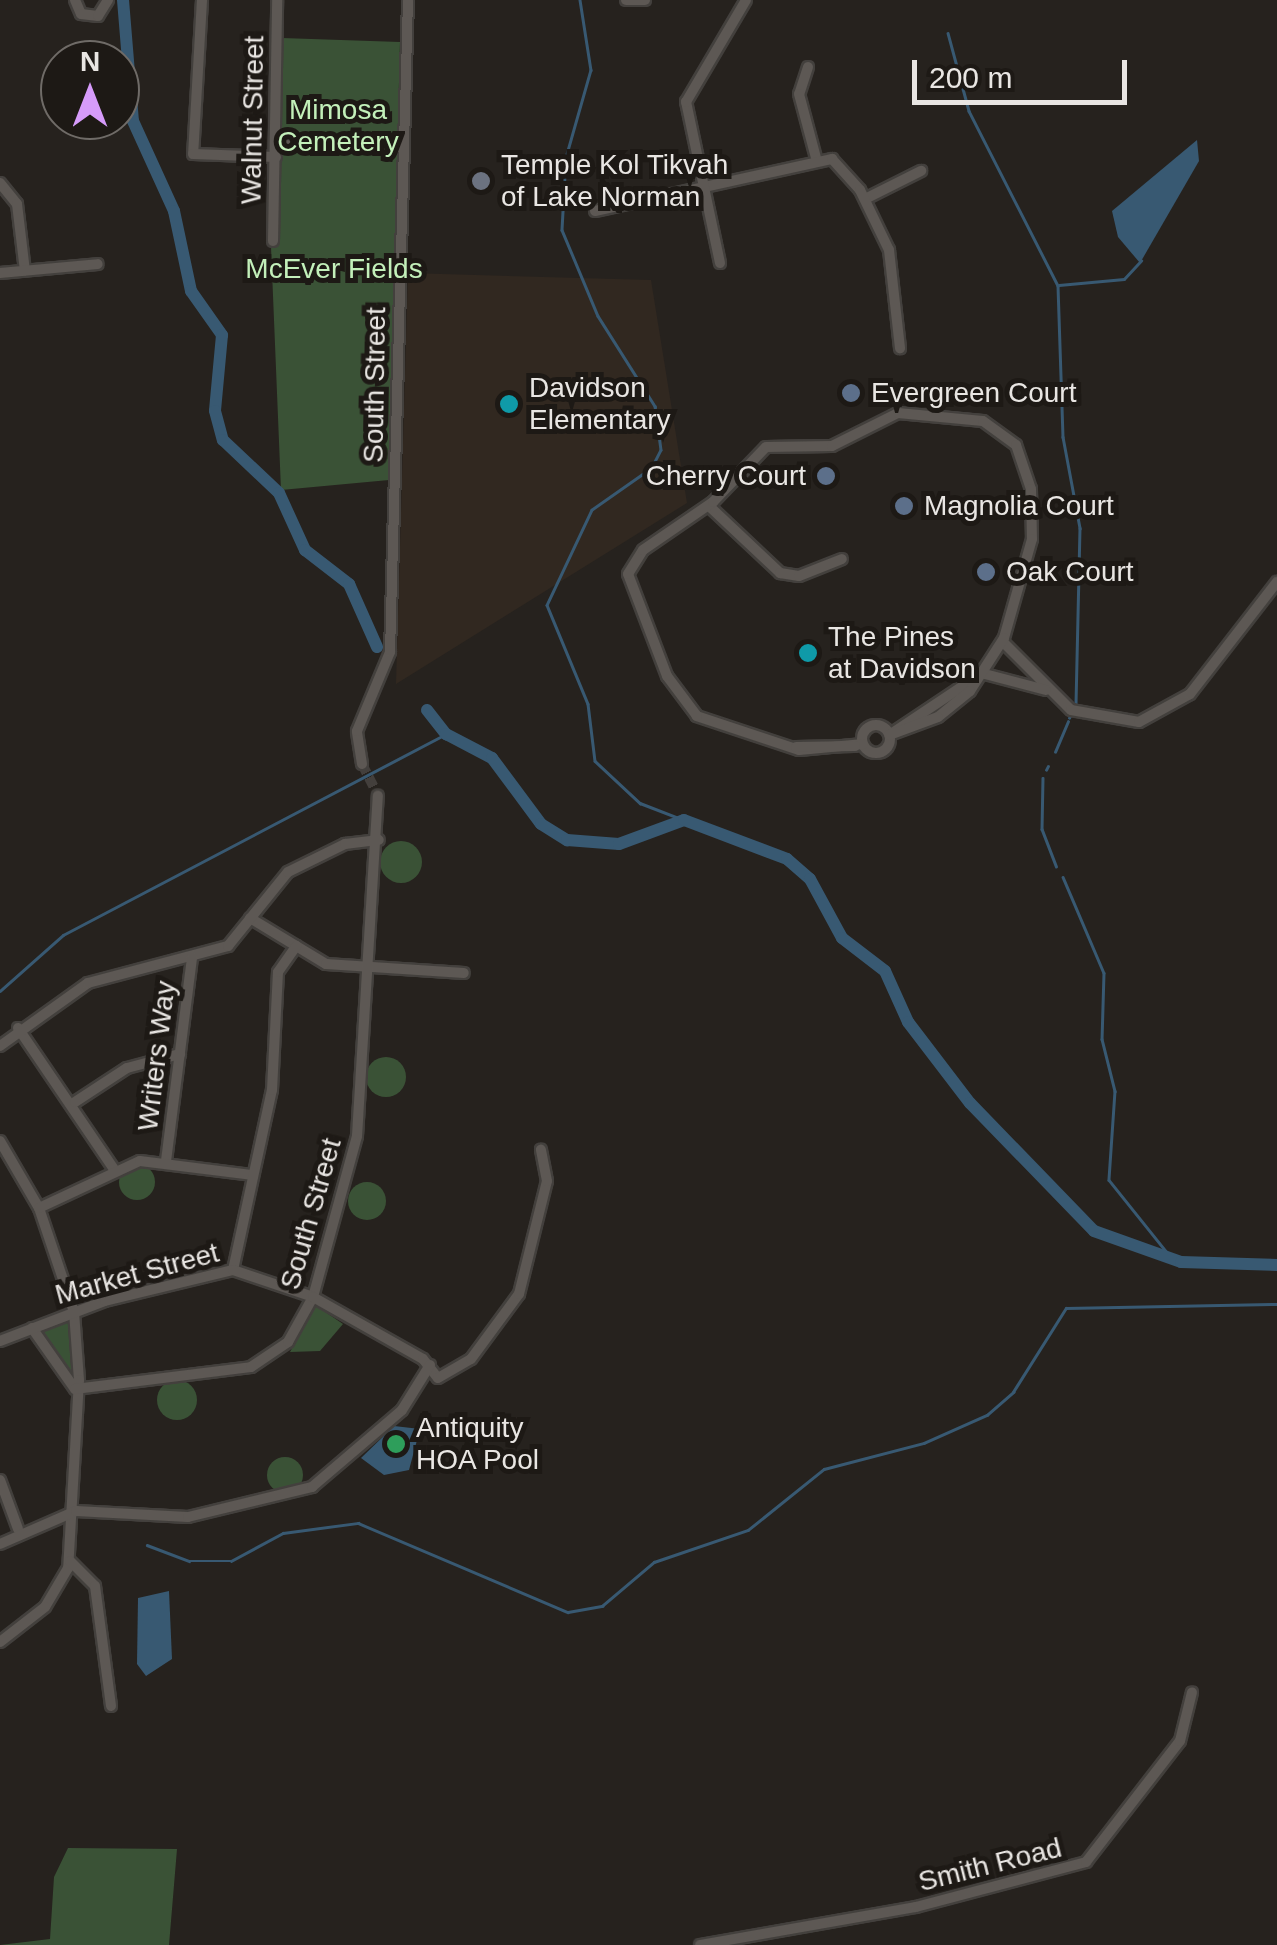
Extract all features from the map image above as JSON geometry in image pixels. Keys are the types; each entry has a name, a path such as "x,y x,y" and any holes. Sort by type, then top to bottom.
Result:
{"street":[{"path":"75,0 81,14 104,14 108,0"},
{"path":"202,0 194,154 404,148"},
{"name":"Walnut Street","path":"274,241 277,0"},
{"name":"South Street","path":"362,764 357,731 390,652 408,0"},
{"path":"626,0 641,2"},
{"path":"720,263 688,96 746,0"},
{"path":"808,67 799,94 816,158"},
{"path":"595,211 816,158 838,162 864,200 888,250 900,348"},
{"path":"864,200 922,171"},
{"path":"0,183 17,204 25,271"},
{"path":"0,273 98,264"},
{"path":"898,413 992,424 1023,455 1034,522 1003,642 980,674 890,734 879,752 859,745 796,746 698,716 668,676 633,597 628,574 643,550 709,506 766,447 832,446 898,413"},
{"path":"709,506 780,573 800,576 842,560"},
{"path":"980,674 1047,690 1103,721 1159,715 1190,694 1277,582"},
{"path":"1003,642 1047,690"},
{"path":"859,745 869,726 890,734"},
{"name":"South Street","path":"75,1390 270,1360 313,1298 354,1150 379,840 378,796"},
{"path":"0,1046 18,1028 119,970 192,957 228,946 250,918 315,855 379,840"},
{"path":"250,918 326,964 464,973"},
{"path":"233,1270 272,1090 278,972 296,946"},
{"name":"Writers Way","path":"166,1161 192,957"},
{"path":"18,1028 74,1102 114,1168"},
{"path":"74,1102 128,1068 180,1054"},
{"path":"0,1141 39,1208 74,1312 76,1511 70,1561 45,1607 0,1642"},
{"name":"Market Street","path":"0,1341 74,1312 233,1270 313,1298 430,1366 438,1378 471,1359 518,1294 547,1182 541,1150"},
{"path":"39,1208 114,1168 166,1161 253,1175"},
{"path":"32,1328 75,1390"},
{"path":"0,1544 18,1529 76,1511 188,1517 312,1486 402,1410 430,1366"},
{"path":"0,1480 18,1529"},
{"path":"70,1561 95,1586 110,1706"},
{"name":"Smith Road","path":"700,1945 916,1907 1086,1862 1180,1741 1192,1692"}],"shaded area":[{"path":"408,273 651,280 687,503 396,684"}],"green space":[{"name":"McEver Fields","path":"282,38 400,42 389,480 281,490 271,247 278,244"},
{"path":"401,841 416,847 422,862 416,877 401,883 386,877 380,862 386,847"},
{"path":"386,1057 400,1063 406,1077 400,1091 386,1097 372,1091 366,1077 372,1063"},
{"path":"137,1164 150,1169 155,1182 150,1195 137,1200 124,1195 119,1182 124,1169"},
{"path":"367,1182 381,1187 386,1201 381,1215 367,1220 353,1215 348,1201 353,1187"},
{"path":"315,1305 343,1324 320,1351 290,1352"},
{"path":"71,1320 74,1377 72,1380 40,1333"},
{"path":"177,1380 191,1386 197,1400 191,1414 177,1420 163,1414 157,1400 163,1386"},
{"path":"285,1457 298,1462 303,1475 298,1488 285,1493 272,1488 267,1475 272,1462"},
{"path":"68,1848 177,1849 169,1945 0,1945 50,1939 54,1877"}],"water":[{"path":"1197,140 1199,161 1140,263 1118,237 1112,211"},
{"name":"Antiquity HOA Pool","path":"394,1426 420,1429 409,1470 384,1475 361,1458"},
{"path":"169,1591 172,1659 146,1676 137,1664 138,1598"}],"waterway":[{"path":"123,0 133,121 174,211 191,291 222,335 215,411 223,440 279,493 305,550 349,584 377,647"},
{"path":"580,0 591,70 566,158 562,230 598,316 655,406 661,450 652,468 592,510 547,605 588,704 595,761 640,803 684,820"},
{"path":"948,33 969,111 1058,286 1063,437 1080,528 1076,704"},
{"path":"1059,285 1124,279 1141,261"},
{"path":"427,710 446,734 492,758 541,824 567,840 619,844 684,820 787,859 810,879 842,938 885,971 908,1022 970,1103 1094,1231 1181,1262 1277,1265"},
{"path":"1055,752 1068,722"},
{"path":"0,991 63,935 446,734"},
{"path":"1046,770 1048,766"},
{"path":"1043,778 1042,829 1056,866"},
{"path":"1063,877 1104,973 1102,1039 1115,1091 1109,1180 1173,1260"},
{"path":"147,1545 189,1561 231,1561 283,1533 358,1523 568,1612 602,1606 654,1562 748,1530 824,1469 924,1443 987,1415 1013,1392 1066,1308 1277,1304"}],"tunnel":[{"path":"362,764 378,796"}],"place":[{"name":"Temple Kol Tikvah of Lake Norman","path":"481,181"},
{"name":"Evergreen Court","path":"851,393"},
{"name":"Davidson Elementary","path":"509,404"},
{"name":"Cherry Court","path":"826,476"},
{"name":"Magnolia Court","path":"904,506"},
{"name":"Oak Court","path":"986,572"},
{"name":"The Pines at Davidson","path":"808,653"},
{"name":"Antiquity HOA Pool","path":"396,1444"}],"park label":[{"name":"Mimosa Cemetery","path":"338,126"}]}
